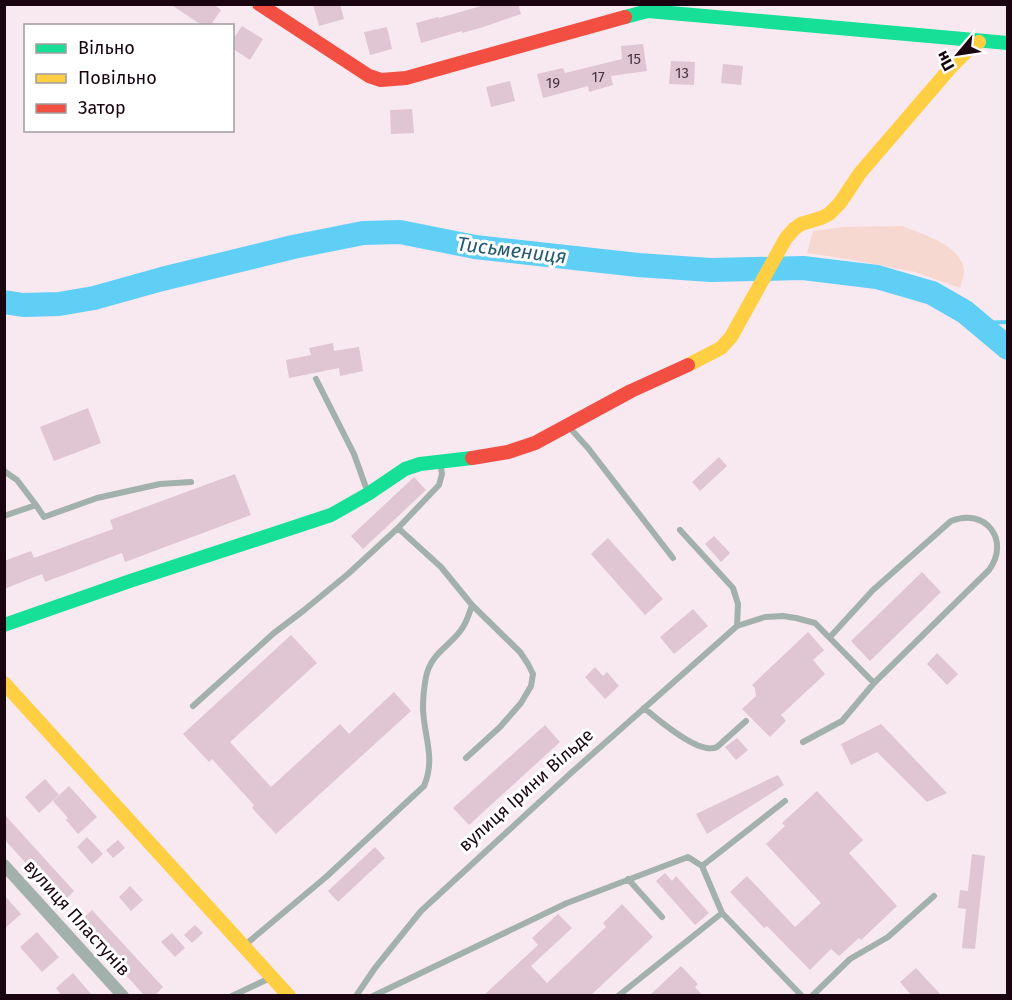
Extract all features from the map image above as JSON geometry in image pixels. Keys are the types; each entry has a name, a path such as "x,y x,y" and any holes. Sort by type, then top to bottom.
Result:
{"street":[{"path":"259,4 369,76 381,80 406,78 647,8 979,42 1008,43"},
{"path":"4,625 331,515 405,469 420,464 484,457 535,444 620,397 721,348 731,337 786,238 801,224 829,214 840,203 860,173 963,55 979,42"},
{"path":"4,683 289,996"},
{"name":"вулиця Пластунів","path":"4,866 123,996"}],"lane":[{"path":"316,379 354,454 368,494"},
{"path":"568,426 588,448 673,558"},
{"path":"193,706 274,633 341,580 398,528 439,485 442,474 440,461"},
{"path":"4,471 17,480 44,517 96,498 160,484 191,482"},
{"path":"4,516 36,505"},
{"path":"802,742 842,720 874,683 993,564 998,549 993,532 980,520 972,517 951,521 873,590 830,637"},
{"path":"398,528 441,567 472,605 520,652 533,675 531,686 500,728 466,758"},
{"path":"680,530 733,588 738,604 737,626 765,617 783,616 815,623 874,683"},
{"path":"244,946 326,877 424,786 430,759 423,709 425,680 432,660 460,632 467,621 472,605"},
{"name":"вулиця Ірини Вільде","path":"356,996 375,968 421,911 571,773 737,626"},
{"path":"644,708 688,740 713,749 746,721"},
{"path":"702,866 785,801"},
{"path":"373,996 567,903 688,857 702,866 722,913 802,996"},
{"path":"628,879 662,917"},
{"path":"813,996 850,959 888,937 934,896"},
{"path":"618,996 722,913"},
{"path":"232,996 272,977"}],"shaded area":[{"path":"902,226 939,241 955,253 964,269 960,288 915,272 807,253 813,231 843,227"}],"building":[{"path":"170,4 213,4 221,10 211,24 200,24"},
{"path":"313,4 340,4 344,19 319,26"},
{"path":"488,4 518,4 521,14 480,28 421,43 416,23"},
{"path":"242,26 263,39 250,60 234,49 234,38"},
{"path":"387,27 392,49 370,55 364,32"},
{"path":"643,44 647,71 611,76 613,85 589,92 588,86 543,98 537,74 563,68 565,73 622,59 621,46"},
{"path":"671,61 695,62 694,85 669,84"},
{"path":"723,64 743,66 741,85 721,83"},
{"path":"510,81 515,101 491,107 486,87"},
{"path":"412,109 414,133 391,134 390,110"},
{"path":"333,343 334,351 359,347 363,371 340,376 339,368 289,378 286,360 311,355 309,348"},
{"path":"88,408 101,443 54,461 40,427"},
{"path":"719,457 727,466 700,491 692,482"},
{"path":"235,474 251,515 125,562 122,553 45,582 42,574 4,589 4,561 31,551 34,558 113,529 110,520"},
{"path":"414,477 426,490 363,549 351,536"},
{"path":"714,536 730,553 721,562 705,544"},
{"path":"608,538 663,599 645,615 591,554"},
{"path":"922,572 941,592 870,661 851,641"},
{"path":"693,609 708,626 674,654 660,637"},
{"path":"808,632 824,650 813,660 825,674 781,715 786,721 770,737 742,709 756,696 752,685"},
{"path":"291,635 317,663 230,742 271,787 340,724 349,734 394,692 411,711 276,834 252,808 254,805 212,759 209,762 183,734"},
{"path":"937,653 958,674 947,685 927,664"},
{"path":"595,667 603,676 607,672 619,686 605,699 585,677"},
{"path":"881,724 947,793 927,802 877,752 851,765 841,744"},
{"path":"545,725 560,742 469,825 453,808"},
{"path":"737,738 748,750 736,760 725,747"},
{"path":"778,775 784,785 707,834 696,814"},
{"path":"45,779 59,795 39,813 25,797"},
{"path":"69,786 97,817 78,834 53,801"},
{"path":"817,791 863,840 849,853 897,906 861,940 859,938 839,956 831,949 810,970 767,926 764,928 730,892 747,876 795,927 821,903 766,844 785,826 782,823"},
{"path":"4,814 74,891 62,903 4,839"},
{"path":"87,837 103,854 92,864 77,847"},
{"path":"118,840 125,848 113,858 106,850"},
{"path":"375,847 385,858 338,902 328,891"},
{"path":"972,854 985,856 975,949 962,948 966,909 958,908 960,890 968,891"},
{"path":"665,873 672,881 676,876 709,913 695,925 656,881"},
{"path":"130,886 143,900 131,911 119,897"},
{"path":"4,895 21,914 4,929"},
{"path":"622,904 653,937 590,996 483,996 538,945 532,938 558,914 572,928 531,966 547,983 606,927 603,923"},
{"path":"92,910 163,987 154,996 145,996 78,923"},
{"path":"195,925 203,933 192,943 184,935"},
{"path":"37,932 59,957 42,972 20,947"},
{"path":"172,933 185,948 175,957 161,942"},
{"path":"681,966 698,984 695,987 703,996 649,996"},
{"path":"916,968 942,996 912,996 900,982"},
{"path":"73,973 93,996 62,996 56,988"}],"waterway":[{"name":"Тисьмениця","path":"4,302 23,305 59,304 94,298 293,247 363,233 400,232 475,247 638,265 711,270 803,268 877,277 932,293 965,312 1008,348"},
{"path":"978,323 1008,322"}],"traffic: fast":[{"path":"625,17 648,11 1008,43"},
{"path":"4,625 331,515 405,469 420,464 472,458"}],"traffic: slow":[{"path":"688,365 721,348 731,337 786,238 801,224 829,214 840,203 860,173 952,66 979,42"},
{"path":"4,683 289,996"}],"traffic: jam":[{"path":"259,4 369,76 381,80 406,78 625,17"},
{"path":"472,458 508,452 535,443 631,391 688,365"}]}
